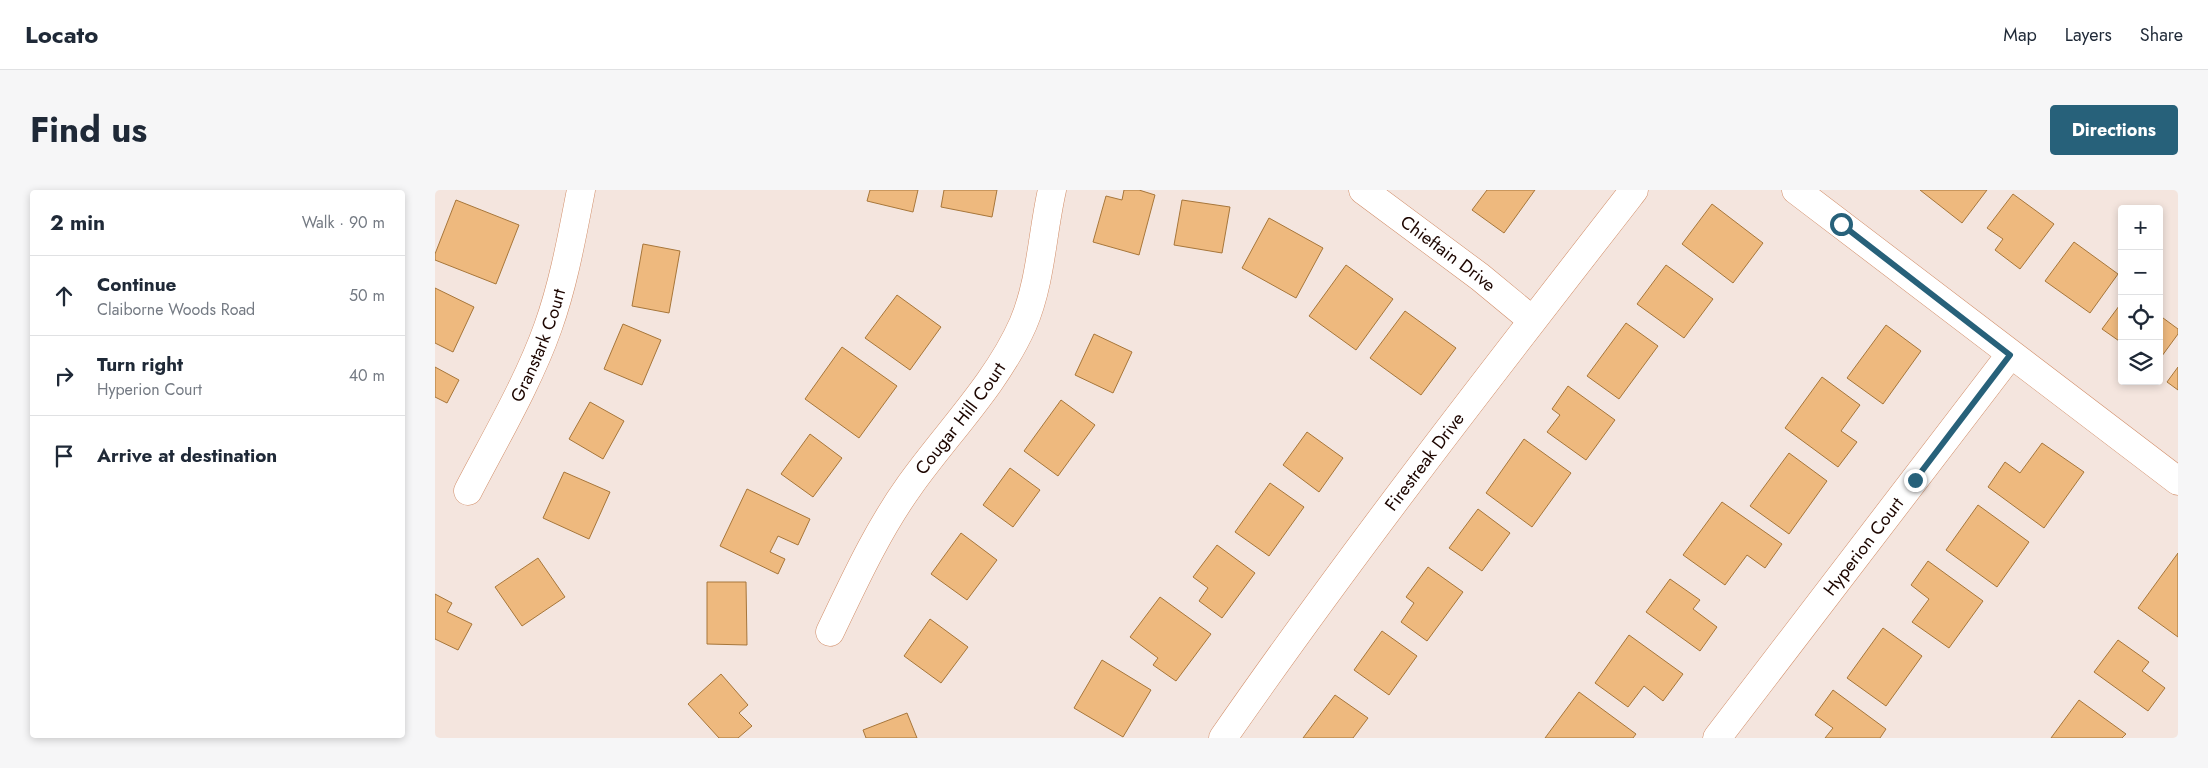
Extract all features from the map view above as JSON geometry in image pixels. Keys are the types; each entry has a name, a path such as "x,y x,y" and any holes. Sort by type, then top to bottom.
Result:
{"street":[{"name":"Granstark Court","path":"468,491 510,411 548,329 563,280 581,190"},
{"name":"Cougar Hill Court","path":"830,632 880,529 909,485 1010,351 1024,323 1035,288 1052,190"},
{"name":"Chieftain Drive","path":"1363,190 1480,278 1532,320"},
{"name":"Firestreak Drive","path":"1223,738 1270,670 1532,320 1634,190"},
{"path":"1796,190 2010,355 2178,481"},
{"name":"Hyperion Court","path":"1717,738 2010,355"}],"building":[{"path":"870,190 918,190 913,212 867,201"},
{"path":"944,190 997,190 992,217 941,207"},
{"path":"1124,190 1139,190 1155,195 1139,255 1093,242 1106,196 1122,200"},
{"path":"1487,190 1535,190 1504,233 1472,210"},
{"path":"1920,190 1987,190 1962,223"},
{"path":"2013,194 2054,224 2020,269 1995,250 2003,239 1987,228"},
{"path":"456,200 519,225 496,284 435,260 435,254"},
{"path":"1182,200 1230,207 1222,253 1174,245"},
{"path":"1712,204 1763,243 1733,283 1682,244"},
{"path":"1269,218 1323,248 1296,298 1242,268"},
{"path":"2074,242 2118,274 2090,313 2045,281"},
{"path":"643,244 680,251 669,313 632,306"},
{"path":"1346,265 1393,299 1356,350 1309,316"},
{"path":"1666,265 1713,299 1684,338 1637,304"},
{"path":"435,288 474,307 453,352 435,343"},
{"path":"897,295 941,327 910,370 865,338"},
{"path":"2118,307 2118,340 2102,329"},
{"path":"1405,311 1456,348 1421,395 1370,358"},
{"path":"2163,318 2178,329 2178,334 2163,355"},
{"path":"1626,323 1658,346 1619,399 1587,376"},
{"path":"623,324 661,340 642,385 604,369"},
{"path":"1886,325 1921,351 1883,404 1847,378"},
{"path":"1094,334 1132,352 1113,393 1075,375"},
{"path":"842,347 897,386 859,438 805,399"},
{"path":"435,367 459,380 447,403 435,397"},
{"path":"2178,367 2178,390 2167,382"},
{"path":"1822,377 1860,405 1841,431 1857,442 1838,467 1785,428"},
{"path":"1568,386 1615,420 1586,460 1547,432 1560,415 1552,409"},
{"path":"1061,400 1095,425 1058,476 1024,451"},
{"path":"590,402 624,421 603,459 569,439"},
{"path":"1307,432 1343,458 1319,492 1283,465"},
{"path":"810,434 842,458 813,497 781,474"},
{"path":"1524,439 1571,473 1532,527 1486,493"},
{"path":"2042,443 2084,472 2044,528 1988,487 2005,462 2020,473"},
{"path":"1789,453 1827,481 1789,534 1750,506"},
{"path":"1010,468 1040,490 1013,527 983,505"},
{"path":"564,472 610,492 589,539 543,518"},
{"path":"1270,483 1304,507 1269,556 1235,532"},
{"path":"747,489 810,519 798,545 778,536 770,552 785,559 778,574 720,546"},
{"path":"1722,502 1782,544 1765,568 1747,555 1725,585 1683,555"},
{"path":"1978,505 2029,542 1997,587 1946,550"},
{"path":"1478,509 1510,533 1482,571 1449,548"},
{"path":"961,533 997,560 967,600 931,574"},
{"path":"1217,545 1255,573 1222,618 1199,601 1208,588 1193,577"},
{"path":"2178,553 2178,637 2138,608"},
{"path":"538,558 565,597 522,626 495,587"},
{"path":"1928,561 1983,601 1949,648 1912,622 1929,599 1911,585"},
{"path":"1428,567 1463,592 1427,641 1401,622 1414,603 1406,597"},
{"path":"1670,579 1700,600 1693,609 1717,627 1700,651 1646,612"},
{"path":"707,582 746,582 747,645 707,644"},
{"path":"435,594 452,603 447,612 472,624 458,650 435,639"},
{"path":"1160,597 1211,634 1176,681 1153,665 1158,658 1130,637"},
{"path":"930,619 968,647 941,683 904,656"},
{"path":"1883,628 1922,656 1886,706 1847,678"},
{"path":"1382,631 1417,656 1389,695 1354,670"},
{"path":"1629,635 1683,674 1663,701 1644,686 1628,707 1595,683"},
{"path":"2118,640 2149,662 2142,671 2165,688 2148,711 2094,672"},
{"path":"1102,660 1151,690 1123,737 1074,708"},
{"path":"721,674 748,705 739,713 752,726 738,738 719,738 688,704"},
{"path":"1833,690 1886,729 1880,738 1825,738 1833,728 1815,715"},
{"path":"1579,692 1636,734 1633,738 1545,738"},
{"path":"1335,695 1368,718 1353,738 1303,738"},
{"path":"2079,700 2126,734 2122,738 2051,738"},
{"path":"907,713 917,738 866,738 863,730"}],"route":[{"path":"1841,224 2010,355 1915,480"}]}
